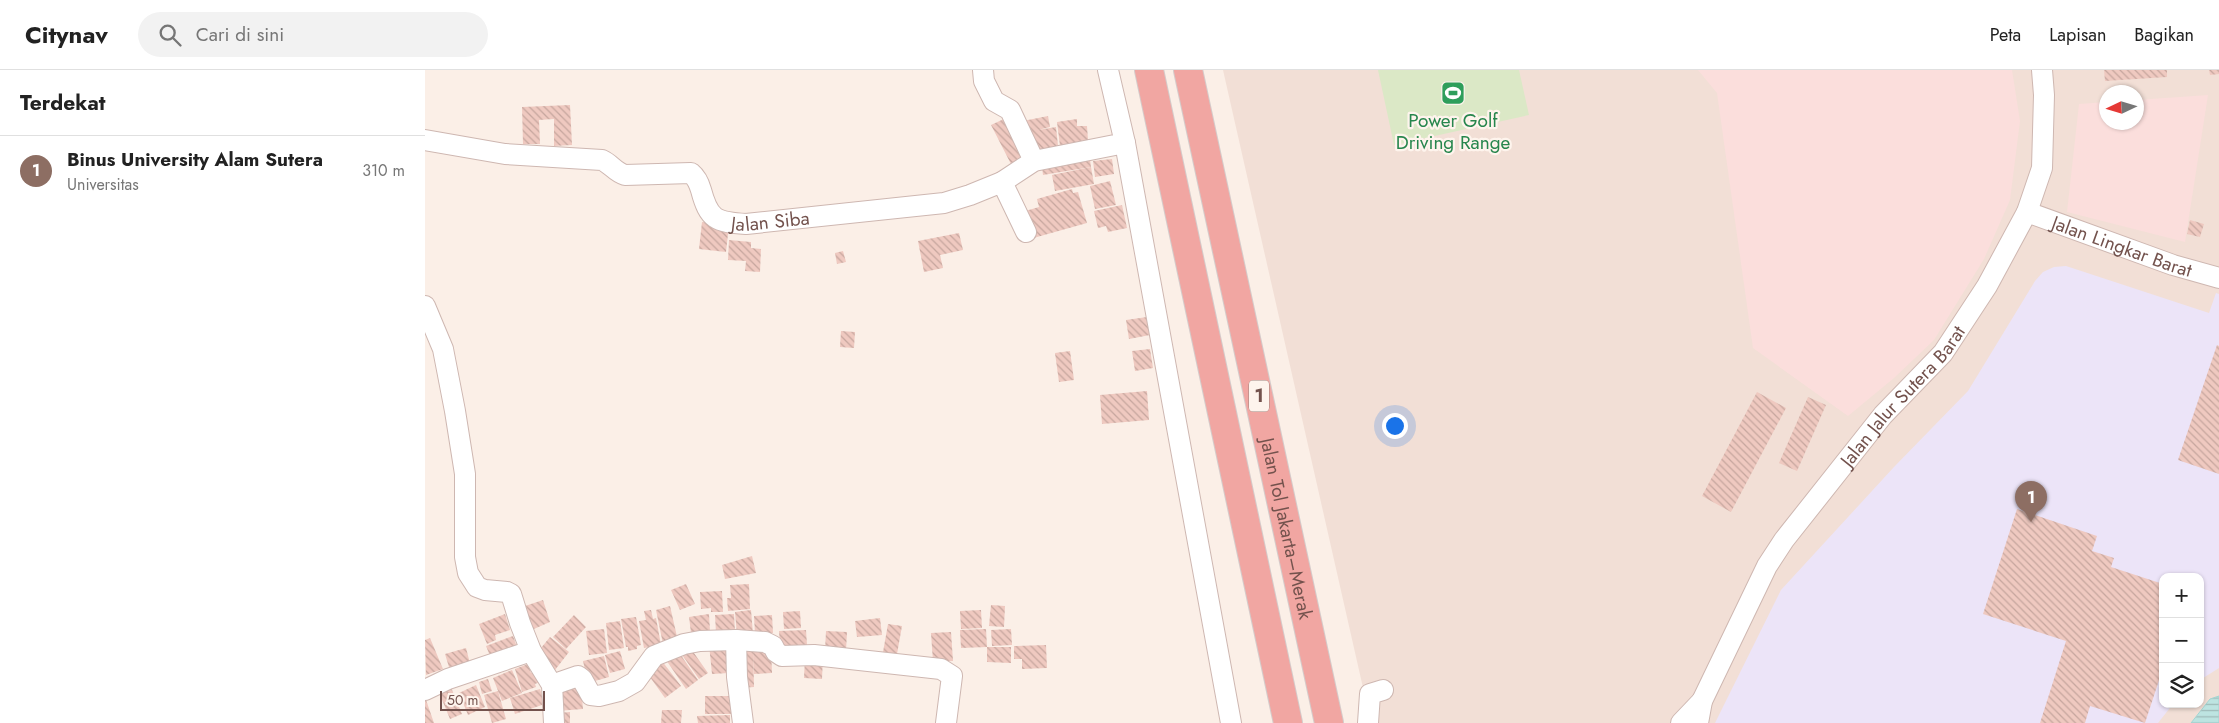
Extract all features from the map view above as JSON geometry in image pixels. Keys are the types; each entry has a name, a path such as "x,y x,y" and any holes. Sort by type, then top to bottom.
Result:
{"highway":[{"name":"Jalan Tol Jakarta–Merak","path":"1149,70 1288,723"},
{"name":"Jalan Tol Jakarta–Merak","path":"1188,70 1329,723"}],"street":[{"path":"983,70 985,81 994,101 1010,110 1034,161 1125,143"},
{"path":"1108,70 1125,143 1231,723"},
{"name":"Jalan Jalur Sutera Barat","path":"1698,723 1702,700 1767,566 1790,533 1883,415 1943,353 1987,286 2027,212 2042,168 2044,95 2042,70"},
{"name":"Jalan Siba","path":"425,140 505,154 602,160 611,165 617,172 625,175 691,173 696,177 709,213 716,218 737,224 905,209 944,203 1001,182 1034,161"},
{"path":"1001,182 1026,232"},
{"name":"Jalan Lingkar Barat","path":"2027,212 2173,265 2219,278"},
{"path":"425,306 443,349 456,417 465,474 465,557 468,572 477,587 511,594 531,651 552,685 554,723"},
{"path":"552,685 578,676 582,679 591,695 619,692 635,682 648,662 662,652 701,641 736,640 765,642 773,646 776,652 782,656 814,655 941,669 952,676 946,723"},
{"path":"736,640 737,677 743,723"},
{"path":"425,690 448,679 531,651"},
{"path":"1368,723 1370,694 1383,690"},
{"name":"Jalan Jalur Sutera Barat","path":"1681,723 1702,700"}],"shaded area":[{"path":"1223,70 2219,70 2219,723 1371,723"},
{"path":"1698,70 2012,70 2020,121 2010,200 1984,259 1934,340 1894,378 1848,416 1753,348 1717,93"},
{"path":"2208,95 2185,242 2067,212 2079,104 2099,103 2099,130 2144,130 2144,100"},
{"path":"2066,266 2209,313 2216,293 2219,294 2219,668 2204,677 2204,573 2159,573 2159,708 2170,708 2158,723 1715,723 1781,590 1894,467 1968,391 2035,281 2043,272 2054,267"}],"green space":[{"name":"Power Golf Driving Range","path":"1378,70 1519,70 1529,115 1394,145"}],"water":[{"path":"2219,696 2219,723 2191,723 2204,708 2210,699"}],"building":[{"path":"2104,70 2167,70 2167,77 2105,81"},
{"path":"2209,70 2219,70 2219,74 2210,75"},
{"path":"570,105 572,145 554,146 554,119 539,120 540,144 523,144 522,107"},
{"path":"1048,116 1050,127 1038,130 1056,127 1059,155 1035,159 1023,121"},
{"path":"1008,117 1029,157 1012,166 991,125"},
{"path":"1077,119 1077,126 1087,126 1088,140 1080,141 1082,151 1061,154 1057,122"},
{"path":"1089,152 1091,167 1043,175 1041,160"},
{"path":"1112,159 1114,174 1095,177 1093,161"},
{"path":"1091,167 1094,184 1055,191 1052,175"},
{"path":"1110,181 1116,205 1095,209 1090,186"},
{"path":"1072,189 1073,193 1078,192 1087,223 1030,239 1022,212 1039,207 1037,199"},
{"path":"1122,205 1127,228 1108,232 1106,226 1098,228 1094,211"},
{"path":"2190,220 2204,224 2200,237 2187,234"},
{"path":"702,222 729,225 726,252 699,249"},
{"path":"959,233 963,250 940,255 943,268 924,272 918,241"},
{"path":"729,240 751,242 751,248 761,249 760,272 745,271 746,261 728,260"},
{"path":"843,251 846,262 837,264 835,253"},
{"path":"1147,317 1150,335 1129,339 1126,320"},
{"path":"841,331 855,332 854,348 840,347"},
{"path":"2217,345 2219,346 2219,474 2178,460"},
{"path":"1150,349 1153,368 1135,371 1132,351"},
{"path":"1070,351 1074,380 1059,382 1055,353"},
{"path":"1147,391 1149,420 1102,424 1100,395"},
{"path":"1757,392 1786,408 1731,512 1702,496"},
{"path":"1808,397 1826,405 1797,471 1779,463"},
{"path":"2017,509 2097,536 2092,551 2114,558 2111,567 2159,583 2159,680 2145,723 2090,706 2085,723 2040,723 2066,641 1983,614"},
{"path":"752,556 756,573 725,579 722,565"},
{"path":"686,584 695,604 680,610 671,590"},
{"path":"749,584 750,609 728,611 727,598 731,598 730,585"},
{"path":"722,591 723,612 711,612 711,608 701,609 700,592"},
{"path":"543,600 550,622 527,632 519,608"},
{"path":"991,605 1005,606 1004,627 989,626"},
{"path":"670,606 678,641 663,644 656,610"},
{"path":"651,610 653,619 656,618 661,645 644,648 639,621 646,620 644,611"},
{"path":"751,610 753,634 737,635 735,612"},
{"path":"981,610 982,628 961,629 960,611"},
{"path":"800,611 801,628 784,629 783,612"},
{"path":"505,614 510,630 495,635 496,640 487,644 479,624"},
{"path":"709,614 710,631 691,633 689,617"},
{"path":"734,614 735,632 716,633 715,615"},
{"path":"574,615 586,627 566,649 553,637"},
{"path":"772,615 773,633 755,634 754,616"},
{"path":"636,617 641,645 637,646 637,649 628,651 621,619"},
{"path":"880,618 882,635 857,637 855,621"},
{"path":"620,621 624,648 609,650 606,623"},
{"path":"888,624 902,626 897,654 883,652"},
{"path":"604,629 607,653 589,655 586,631"},
{"path":"986,629 987,647 961,648 960,630"},
{"path":"1011,629 1012,645 992,646 991,630"},
{"path":"806,630 807,645 780,646 779,631"},
{"path":"826,631 847,632 846,651 825,650"},
{"path":"951,632 953,661 933,662 931,633"},
{"path":"513,636 519,653 493,663 486,646"},
{"path":"550,637 569,652 555,670 536,654"},
{"path":"430,638 443,669 426,675 425,640"},
{"path":"726,643 729,673 712,674 709,644"},
{"path":"1046,645 1047,668 1022,669 1022,659 1014,659 1014,646"},
{"path":"689,646 708,673 699,679 680,652"},
{"path":"739,647 753,647 754,687 740,688"},
{"path":"987,647 1011,647 1011,663 987,662"},
{"path":"466,648 472,671 452,677 445,654"},
{"path":"676,648 698,680 686,689 664,657"},
{"path":"753,648 771,648 772,673 754,674"},
{"path":"620,651 625,669 610,673 605,655"},
{"path":"604,656 609,677 588,683 583,661"},
{"path":"805,656 823,657 822,679 804,678"},
{"path":"662,661 681,686 665,698 647,673"},
{"path":"528,664 531,673 537,671 540,682 535,684 536,687 522,692 515,669"},
{"path":"512,670 522,693 502,701 493,678"},
{"path":"488,679 492,691 482,694 479,682"},
{"path":"563,682 581,687 583,709 557,711"},
{"path":"450,685 462,714 450,719 438,690"},
{"path":"476,685 485,707 468,715 459,693"},
{"path":"540,689 545,704 515,714 510,698"},
{"path":"498,691 506,719 492,723 484,695"},
{"path":"705,696 732,696 732,714 705,714"},
{"path":"425,697 434,723 425,723"},
{"path":"662,710 682,710 681,723 661,723"},
{"path":"570,712 570,723 558,723 558,713"},
{"path":"730,715 730,723 698,723 697,716"}],"place":[{"name":"Power Golf Driving Range","path":"1453,93"},
{"name":"Binus University Alam Sutera","path":"2031,522"}]}
